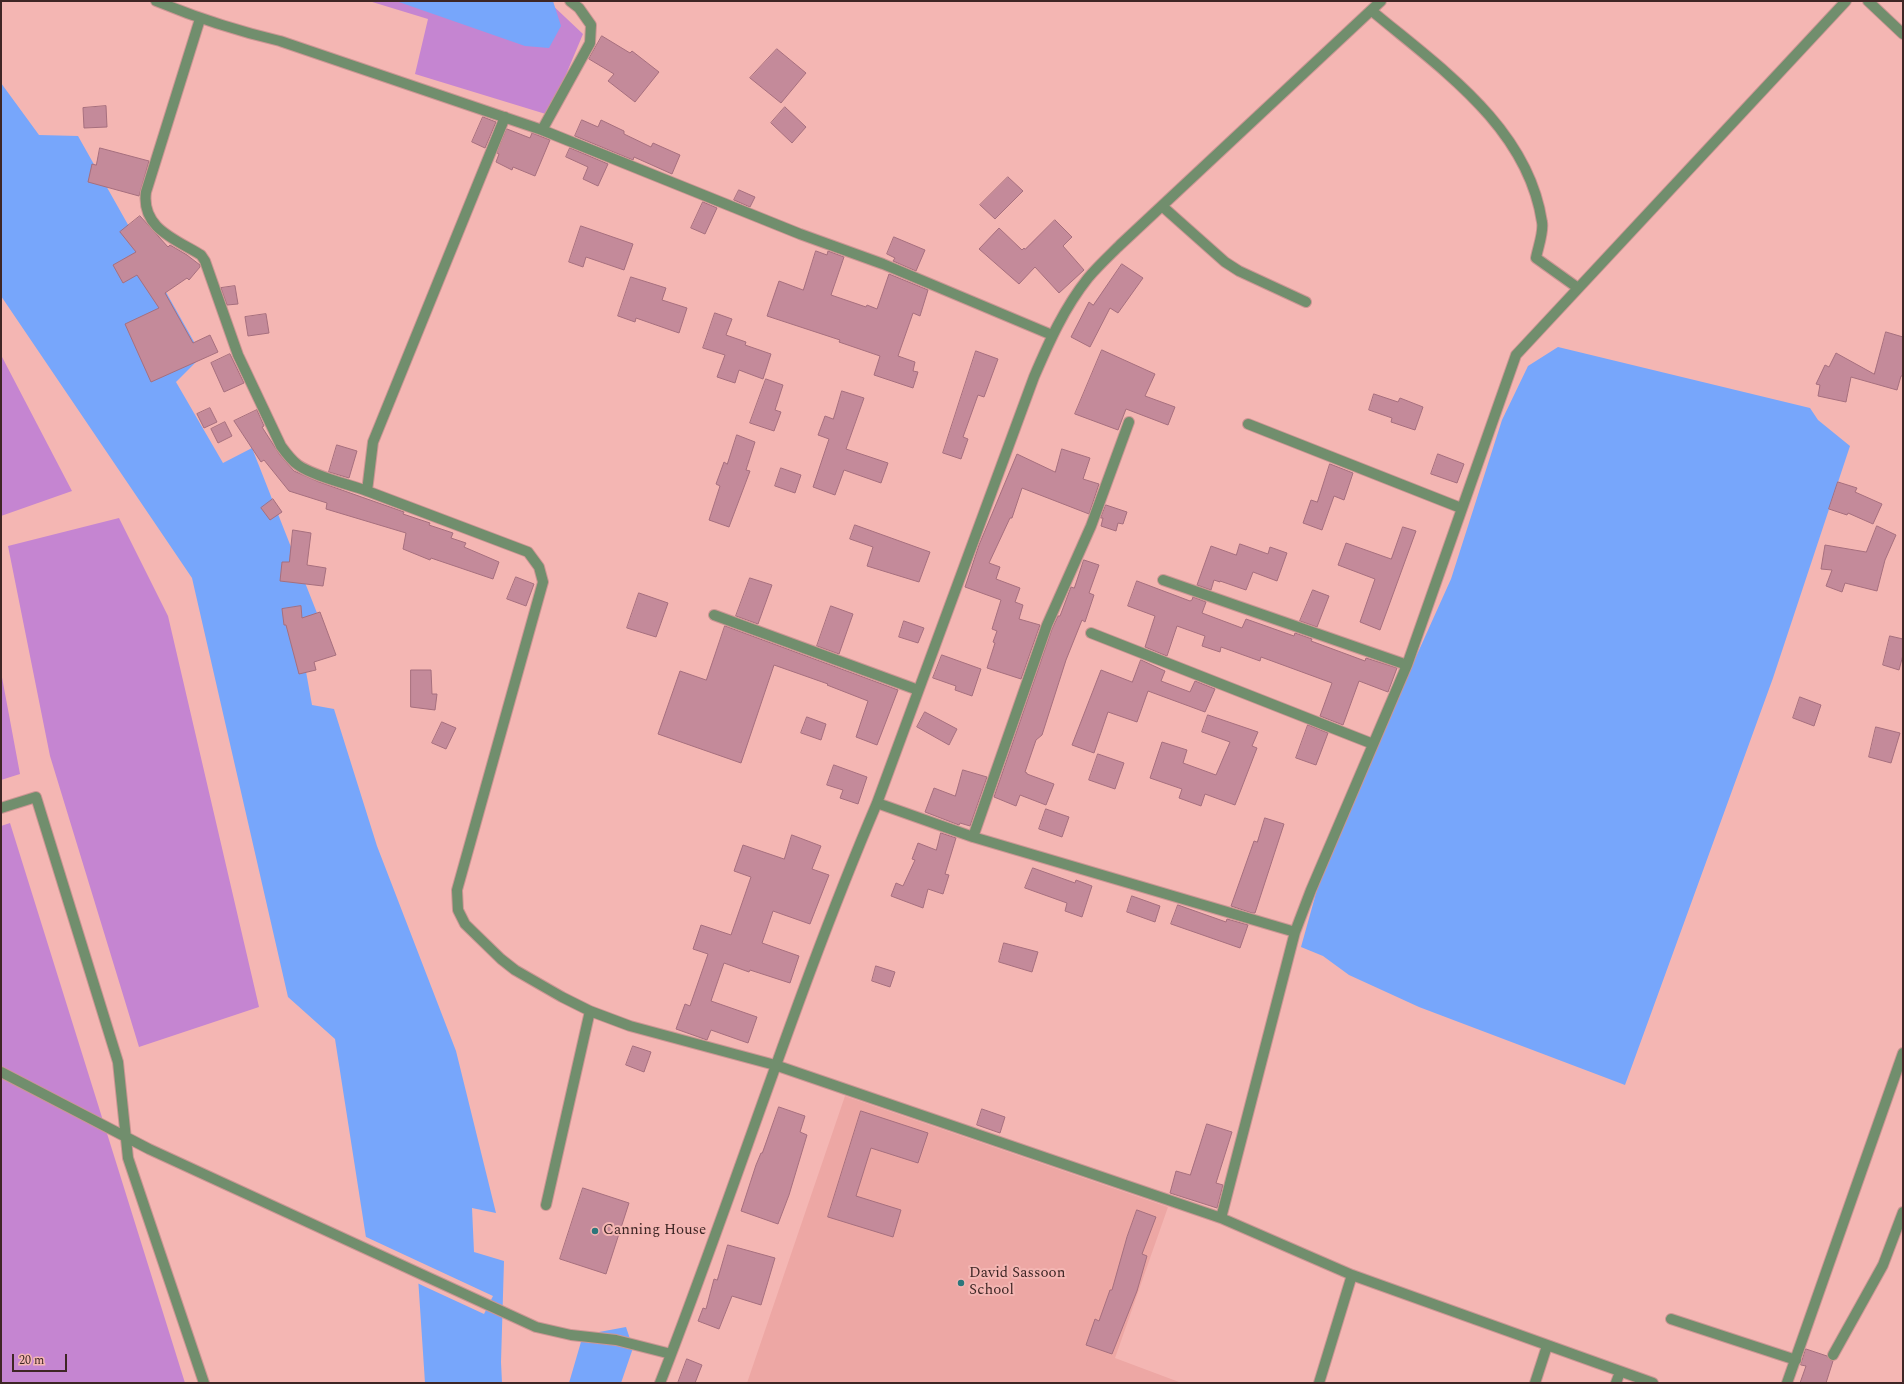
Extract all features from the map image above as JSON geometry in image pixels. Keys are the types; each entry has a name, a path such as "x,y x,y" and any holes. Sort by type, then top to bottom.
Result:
{"street":[{"path":"156,1 200,19 248,34 280,41 542,130 800,234 883,264 1052,335"},
{"path":"542,130 590,43 591,25 579,8 570,1"},
{"path":"660,1383 672,1354 775,1065 855,854 876,803 1031,384 1052,335 1066,310 1088,277 1381,1"},
{"path":"1221,1218 1295,932 1311,890 1406,665 1516,355 1846,1"},
{"path":"1868,1 1903,34"},
{"path":"1372,11 1471,94 1520,157 1536,195 1542,223 1536,258 1578,288"},
{"path":"200,19 146,192 144,203 147,212 158,229 200,255 206,261 238,355 281,446 297,465 528,552 539,567 543,582 458,890 458,910 465,924 501,959 514,970 562,998 590,1011 630,1026 775,1065 1221,1218 1352,1275 1653,1383"},
{"path":"367,491 373,442 506,117"},
{"path":"1162,206 1225,262 1239,271 1306,302"},
{"path":"973,837 1047,625 1091,526 1129,422"},
{"path":"1248,424 1461,508"},
{"path":"1162,580 1406,665"},
{"path":"714,615 918,690"},
{"path":"1091,633 1373,744"},
{"path":"1,808 36,797 118,1062 128,1158 204,1383"},
{"path":"876,803 973,837 1295,932"},
{"path":"546,1205 590,1011"},
{"path":"1787,1383 1901,1066 1903,1053"},
{"path":"1,1072 149,1149 536,1327 572,1335 616,1340 672,1354"},
{"path":"1833,1355 1883,1265 1903,1212"},
{"path":"1319,1383 1352,1275"},
{"path":"1671,1319 1796,1360"},
{"path":"1535,1383 1547,1346"},
{"path":"1616,1383 1620,1372"}],"shaded area":[{"path":"369,1 548,1 583,34 549,115 415,74 428,19"},
{"path":"1,355 72,491 1,516"},
{"path":"119,518 168,616 259,1007 139,1047 50,756 8,546"},
{"path":"1,672 20,774 1,780"},
{"path":"10,823 185,1383 1,1383 1,826"},
{"name":"David Sassoon School","path":"845,1096 1168,1207 1115,1358 1179,1382 747,1383"}],"water":[{"path":"396,1 553,1 561,26 549,48 525,46"},
{"path":"1,83 39,135 78,136 202,356 176,382 223,463 252,448 328,641 305,666 312,705 334,709 377,846 456,1051 496,1213 472,1208 474,1252 504,1261 501,1362 502,1383 425,1383 417,1262 367,1244 335,1039 288,997 192,578 1,296"},
{"path":"1558,347 1810,408 1818,420 1850,446 1773,678 1625,1085 1419,1007 1349,975 1323,956 1301,947 1318,886 1415,659 1451,579 1502,420 1528,366"},
{"path":"626,1327 633,1348 621,1383 569,1383 583,1335"}],"pier":[{"path":"364,1236 493,1296 484,1314 417,1283 416,1264 366,1246"}],"building":[{"path":"602,36 630,53 632,51 659,72 635,102 608,81 614,74 589,59"},
{"path":"777,49 806,73 781,103 750,78"},
{"path":"106,106 107,127 84,128 83,108"},
{"path":"785,107 806,127 792,143 771,123"},
{"path":"483,117 496,122 485,148 472,142"},
{"path":"582,120 598,127 601,120 624,131 624,134 651,147 653,143 680,155 672,174 634,157 633,160 575,136"},
{"path":"507,129 530,138 532,133 550,140 535,176 513,167 512,170 496,162 499,154 497,153"},
{"path":"100,148 149,161 139,196 88,182 92,164 96,165"},
{"path":"570,148 608,164 598,186 583,179 588,167 566,157"},
{"path":"1008,177 1023,191 995,219 980,205"},
{"path":"739,190 755,197 750,207 734,200"},
{"path":"703,202 717,208 705,234 691,228"},
{"path":"140,216 168,247 170,245 200,265 189,280 187,278 165,293 193,343 210,335 218,352 151,382 125,324 159,308 137,275 123,283 113,265 136,252 120,232"},
{"path":"1055,220 1072,237 1063,246 1084,270 1059,293 1035,267 1019,284 979,249 999,228 1022,250 1024,248 1025,249"},
{"path":"581,226 633,244 624,270 586,257 583,267 569,262"},
{"path":"894,237 925,250 916,271 893,261 895,258 887,254"},
{"path":"816,251 827,255 828,251 844,257 831,295 866,307 867,305 877,309 889,274 928,290 920,316 913,313 898,356 915,362 913,371 918,372 913,388 874,375 880,356 839,342 840,340 767,316 779,281 803,290"},
{"path":"1122,264 1143,278 1118,313 1110,308 1090,347 1071,337 1089,302 1093,305"},
{"path":"631,277 666,288 662,300 687,308 679,333 636,318 635,322 618,316"},
{"path":"235,286 238,304 227,305 221,288"},
{"path":"715,313 732,319 726,335 746,342 745,345 771,354 763,379 739,370 735,383 717,377 725,355 703,348"},
{"path":"266,314 269,333 248,336 245,317"},
{"path":"1886,332 1903,337 1903,376 1901,376 1897,390 1851,377 1846,402 1818,396 1820,385 1816,384 1825,365 1829,367 1836,353 1874,374"},
{"path":"1102,350 1155,374 1145,396 1175,407 1168,425 1126,409 1118,430 1075,414"},
{"path":"976,351 998,359 984,397 978,395 963,437 968,439 961,459 943,453"},
{"path":"230,354 244,383 224,392 211,363"},
{"path":"766,379 783,385 775,410 781,412 774,431 750,423"},
{"path":"842,391 864,398 846,449 888,463 881,483 844,470 835,495 813,487 829,439 818,435 825,416 833,419"},
{"path":"1374,394 1398,402 1400,398 1423,407 1415,430 1391,422 1392,418 1369,410"},
{"path":"210,408 217,422 204,428 197,414"},
{"path":"257,410 264,426 262,427 280,455 294,471 319,482 404,512 403,514 453,533 451,538 466,543 464,547 499,562 493,579 431,558 430,560 403,549 406,533 326,509 327,503 289,491 264,460 261,462 234,421"},
{"path":"225,422 232,436 218,443 211,429"},
{"path":"737,435 755,442 746,470 750,471 729,527 709,520 720,486 716,484 724,462 727,464"},
{"path":"337,445 357,451 349,478 329,472"},
{"path":"1062,449 1090,458 1083,479 1099,484 1089,514 1022,488 1012,518 1010,518 989,563 1000,567 996,579 1020,588 1015,602 1023,605 1019,619 1040,625 1021,679 987,668 995,643 993,642 997,631 992,629 1001,600 965,587 979,545 1017,454 1055,472"},
{"path":"1438,454 1464,464 1457,483 1431,474"},
{"path":"1330,464 1353,473 1344,500 1334,496 1322,530 1303,523 1311,500 1317,502"},
{"path":"781,468 801,475 795,493 775,486"},
{"path":"1838,482 1857,488 1855,492 1882,504 1873,524 1848,513 1847,515 1829,509"},
{"path":"273,499 282,512 270,520 261,508"},
{"path":"1106,505 1127,512 1123,524 1118,523 1116,531 1101,526 1103,518 1101,518"},
{"path":"855,525 930,552 919,582 867,566 873,547 850,539"},
{"path":"1877,526 1896,535 1885,560 1877,591 1845,583 1842,592 1826,586 1832,570 1821,569 1825,545 1866,552"},
{"path":"1403,527 1416,531 1380,630 1360,622 1375,579 1338,565 1346,543 1391,559"},
{"path":"293,530 311,533 307,565 326,568 323,586 280,581 282,562 289,562"},
{"path":"1240,544 1268,554 1270,547 1287,553 1277,581 1253,572 1246,590 1214,580 1211,590 1197,585 1211,546 1236,555"},
{"path":"1084,560 1099,565 1089,593 1094,595 1085,622 1082,620 1066,660 1042,735 1036,740 1025,772 1054,784 1046,805 1020,795 1016,806 994,797 1052,629 1058,616 1060,616 1071,587 1074,588"},
{"path":"516,577 534,584 526,606 507,599"},
{"path":"750,578 772,585 758,624 736,616"},
{"path":"1137,581 1190,601 1193,597 1206,602 1202,613 1242,628 1246,619 1294,636 1295,633 1312,639 1311,641 1365,661 1366,658 1397,668 1388,692 1359,681 1343,725 1320,716 1332,683 1261,657 1260,661 1221,647 1220,652 1202,646 1205,636 1177,626 1167,656 1145,647 1155,616 1128,606"},
{"path":"1313,590 1329,596 1317,627 1300,621"},
{"path":"639,593 668,603 656,637 627,628"},
{"path":"301,606 302,618 320,612 336,655 314,662 316,670 299,674 286,625 284,625 282,609"},
{"path":"831,606 853,614 839,654 817,646"},
{"path":"904,621 924,628 918,643 899,637"},
{"path":"725,626 898,690 877,745 856,737 868,701 827,685 828,684 774,665 741,763 658,734 680,671 706,680"},
{"path":"1890,636 1903,639 1903,655 1899,670 1883,665"},
{"path":"942,655 981,669 972,696 955,690 956,686 933,678"},
{"path":"1141,660 1165,671 1161,681 1190,692 1195,681 1215,689 1205,712 1148,691 1137,722 1108,712 1094,753 1072,745 1101,670 1132,682"},
{"path":"411,670 431,670 432,694 437,694 435,710 411,707"},
{"path":"1800,697 1821,705 1814,726 1793,718"},
{"path":"925,712 957,729 949,745 917,727"},
{"path":"1208,715 1258,732 1252,746 1257,748 1235,805 1205,794 1201,806 1179,798 1182,789 1150,778 1162,742 1187,750 1183,763 1216,775 1230,742 1202,732"},
{"path":"807,717 826,724 821,740 801,733"},
{"path":"442,722 456,728 446,749 432,743"},
{"path":"1308,725 1328,733 1316,765 1296,758"},
{"path":"1876,727 1900,733 1891,763 1869,757"},
{"path":"1098,754 1124,763 1115,789 1089,780"},
{"path":"834,765 867,777 858,804 840,798 843,790 827,785"},
{"path":"963,770 987,777 970,826 960,823 959,825 925,812 934,788 955,796"},
{"path":"1046,809 1069,817 1062,837 1039,829"},
{"path":"1265,818 1284,824 1255,913 1252,913 1231,906 1254,841 1257,842"},
{"path":"941,833 956,838 945,874 949,875 943,894 928,889 923,908 891,896 896,883 903,886 915,860 912,859 918,843 936,850"},
{"path":"792,835 821,846 812,869 829,875 810,924 773,911 762,943 799,956 790,983 750,970 749,972 724,963 711,1001 757,1017 748,1043 711,1030 707,1040 676,1029 685,1004 690,1006 708,954 693,949 701,925 731,935 751,877 734,871 743,845 784,859"},
{"path":"1033,868 1075,883 1076,880 1092,886 1082,917 1065,911 1067,903 1025,888"},
{"path":"1132,896 1160,906 1155,922 1127,912"},
{"path":"1178,905 1226,922 1227,919 1248,925 1240,948 1171,924"},
{"path":"1004,943 1038,952 1032,972 999,962"},
{"path":"876,966 895,972 890,987 872,981"},
{"path":"633,1046 651,1052 644,1072 626,1065"},
{"path":"779,1107 805,1116 800,1132 807,1135 789,1195 778,1224 741,1211 756,1165"},
{"path":"982,1109 1005,1117 1000,1133 977,1125"},
{"path":"861,1111 928,1133 918,1163 871,1148 856,1196 901,1210 893,1237 828,1217"},
{"path":"1207,1124 1232,1132 1216,1183 1223,1185 1217,1208 1170,1193 1176,1171 1190,1175"},
{"name":"Canning House","path":"583,1188 629,1203 606,1274 560,1259"},
{"path":"1137,1210 1156,1217 1142,1254 1147,1256 1137,1291 1112,1354 1086,1345 1095,1319 1099,1321 1110,1290 1112,1290 1127,1237"},
{"path":"728,1245 775,1258 761,1305 732,1296 719,1329 698,1321 703,1308 706,1309 714,1279 717,1280"},
{"path":"1806,1349 1827,1356 1833,1361 1826,1383 1800,1383 1806,1366 1801,1365"},
{"path":"687,1359 702,1365 695,1383 678,1383"}],"place":[{"name":"Canning House","path":"595,1231"},
{"name":"David Sassoon School","path":"961,1283"}]}
